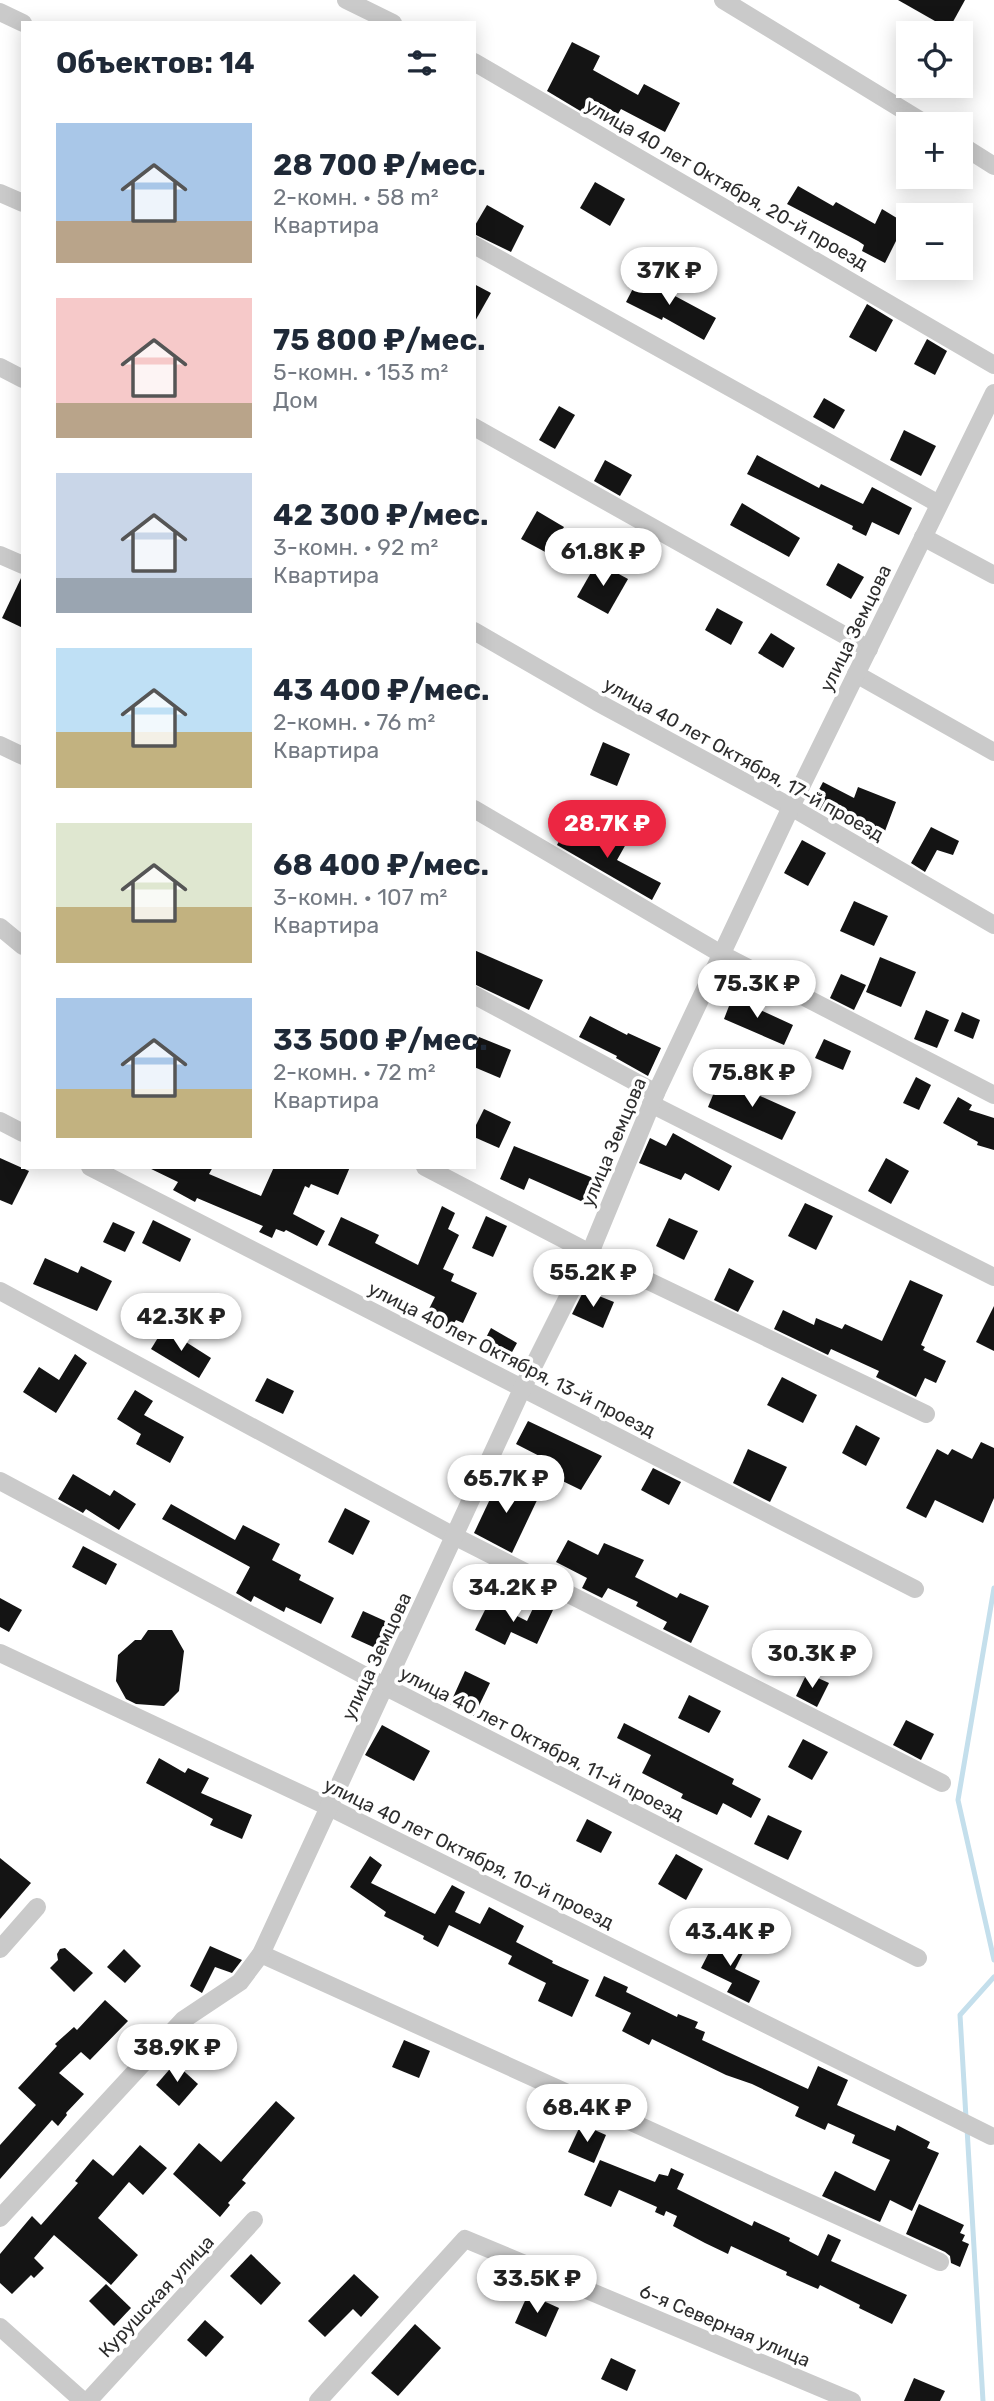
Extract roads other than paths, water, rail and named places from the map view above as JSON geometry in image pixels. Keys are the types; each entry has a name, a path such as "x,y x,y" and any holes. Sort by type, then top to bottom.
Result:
{"street":[{"path":"346,0 389,21"},
{"path":"723,0 906,112"},
{"path":"0,12 21,22"},
{"name":"улица 40 лет Октября, 20-й проезд","path":"476,63 994,365"},
{"path":"973,153 994,166"},
{"path":"0,193 21,202"},
{"path":"476,246 939,503"},
{"path":"0,367 21,378"},
{"name":"улица Земцова","path":"0,2218 183,2020 240,1982 261,1954 523,1387 590,1253 653,1099 791,807 994,393"},
{"path":"476,428 869,649"},
{"path":"923,537 994,575"},
{"path":"0,555 21,564"},
{"name":"улица 40 лет Октября, 17-й проезд","path":"476,632 597,702 791,807 994,925"},
{"path":"856,674 994,752"},
{"path":"0,745 21,754"},
{"path":"476,811 723,955 994,1095"},
{"path":"0,927 21,944"},
{"path":"476,996 653,1099 994,1277"},
{"path":"0,1121 21,1132"},
{"name":"улица 40 лет Октября, 13-й проезд","path":"94,1169 915,1589"},
{"path":"429,1169 590,1253 926,1414"},
{"path":"0,1291 454,1536 942,1783"},
{"name":"улица 40 лет Октября, 11-й проезд","path":"0,1481 386,1687 918,1958"},
{"name":"улица 40 лет Октября, 10-й проезд","path":"0,1653 329,1807 991,2136"},
{"path":"0,1949 37,1907"},
{"path":"261,1954 940,2262"},
{"name":"Курушская улица","path":"86,2401 254,2220"},
{"name":"6-я Северная улица","path":"318,2401 465,2239 852,2401"},
{"path":"0,2327 86,2401"}],"waterway":[{"path":"994,1588 958,1800 994,1960"},
{"path":"966,2118 960,2015 994,1977"},
{"path":"967,2128 983,2401"}]}
